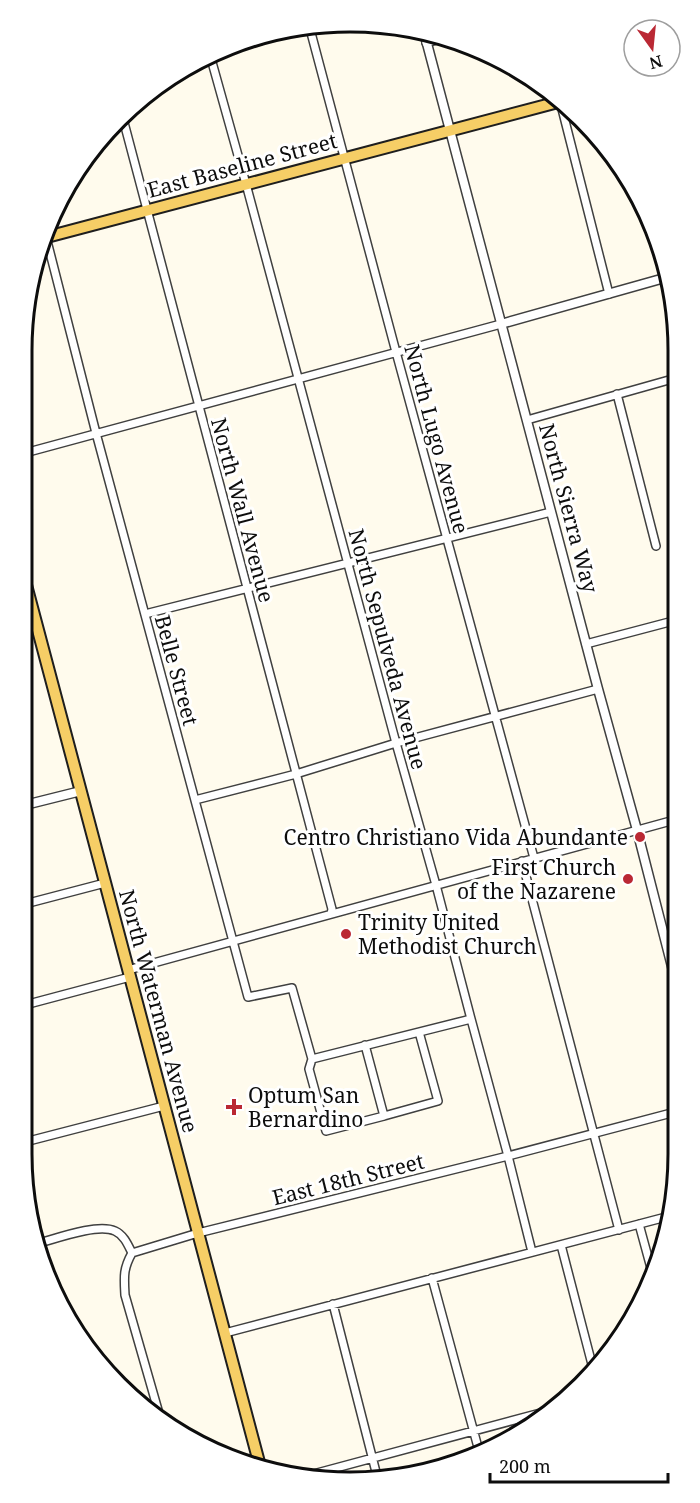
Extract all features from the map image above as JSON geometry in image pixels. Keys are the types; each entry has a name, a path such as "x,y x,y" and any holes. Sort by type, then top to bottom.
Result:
{"main road":[{"name":"East Baseline Street","path":"53,236 552,104"},
{"name":"North Waterman Avenue","path":"32,607 258,1458"}],"street":[{"name":"North Lugo Avenue","path":"311,34 534,858"},
{"name":"North Sierra Way","path":"426,41 598,689 668,939"},
{"name":"North Sepulveda Avenue","path":"212,63 436,885 532,1252"},
{"path":"565,115 609,294"},
{"name":"North Wall Avenue","path":"124,126 332,909 331,914"},
{"name":"Belle Street","path":"48,249 248,997 292,988 312,1059"},
{"path":"32,451 660,280"},
{"path":"527,420 668,380"},
{"path":"617,394 656,546"},
{"path":"145,614 551,512"},
{"path":"586,644 668,622"},
{"path":"195,800 598,689"},
{"path":"32,803 81,791"},
{"path":"32,1003 233,940 668,822"},
{"path":"522,861 619,1230"},
{"path":"32,903 105,884"},
{"path":"419,1032 438,1101 326,1131 309,1069 312,1059 365,1045 471,1019"},
{"path":"365,1045 384,1116"},
{"path":"32,1140 164,1106"},
{"name":"East 18th Street","path":"132,1253 198,1233 668,1114"},
{"path":"225,1333 661,1218"},
{"path":"639,1224 649,1262"},
{"path":"44,1242 94,1228 115,1231 126,1240 132,1253 123,1275 125,1295 157,1407"},
{"path":"561,1245 591,1361"},
{"path":"432,1278 476,1445"},
{"path":"333,1304 375,1471"},
{"path":"326,1471 530,1416"}],"place":[{"name":"Centro Christiano Vida Abundante","path":"640,837"},
{"name":"First Church of the Nazarene","path":"628,879"},
{"name":"Trinity United Methodist Church","path":"346,934"},
{"name":"Optum San Bernardino","path":"234,1107"}]}
